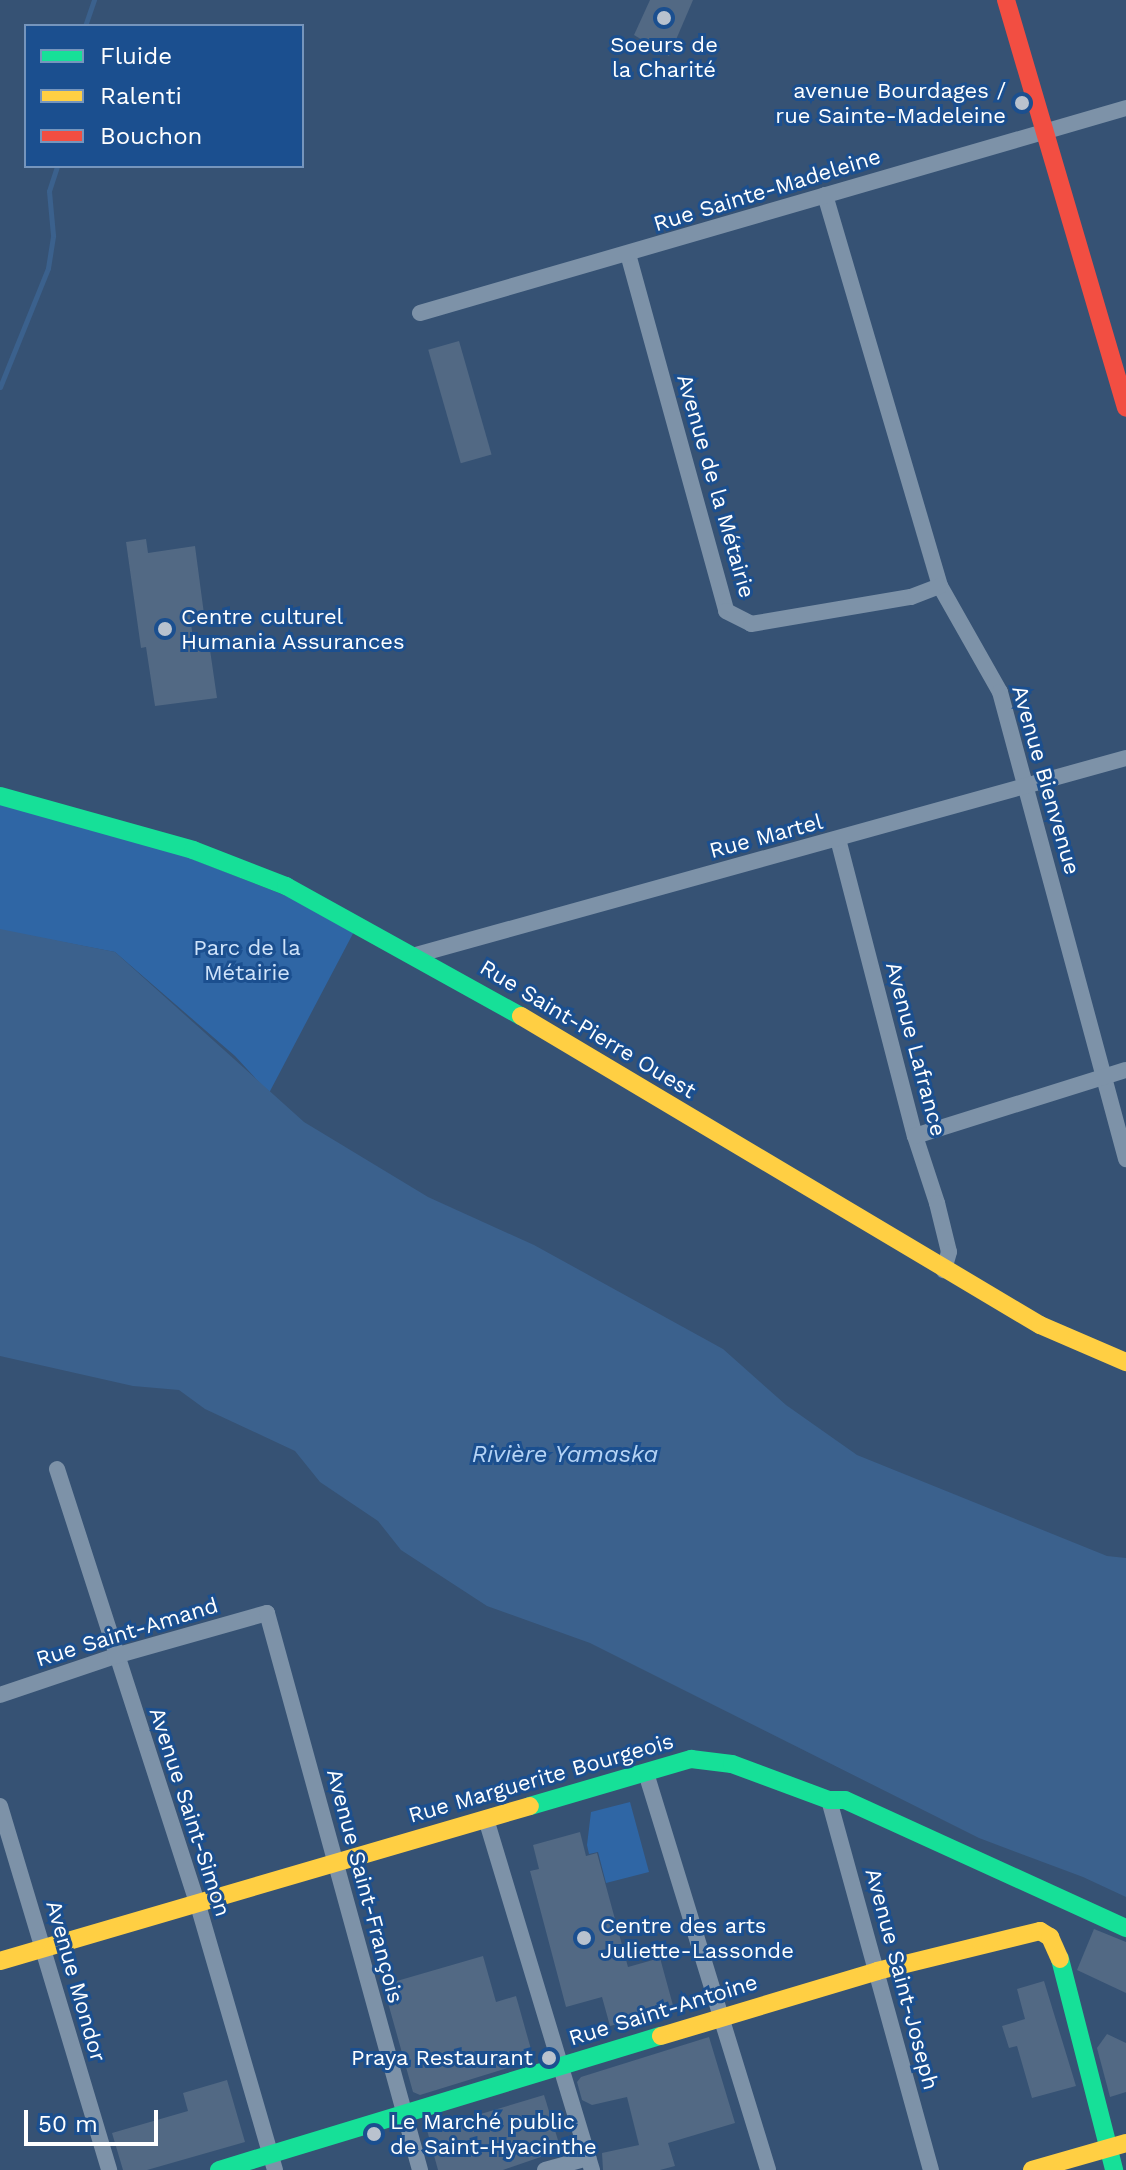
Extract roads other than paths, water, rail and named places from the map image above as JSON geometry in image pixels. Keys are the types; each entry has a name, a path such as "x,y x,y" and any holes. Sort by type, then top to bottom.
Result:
{"street":[{"path":"1006,0 1126,408"},
{"name":"Rue Sainte-Madeleine","path":"420,313 1126,108"},
{"name":"Avenue Bienvenue","path":"825,195 940,586 1000,692 1028,785 1102,1077 1126,1159"},
{"name":"Avenue de la Métairie","path":"628,254 726,611 751,624 911,597 940,586"},
{"name":"Rue Martel","path":"416,955 1126,758"},
{"name":"Rue Saint-Pierre Ouest","path":"0,796 193,850 286,886 416,955 1040,1325 1126,1362"},
{"name":"Avenue Lafrance","path":"838,839 915,1136 949,1252 944,1270"},
{"path":"915,1136 1126,1070"},
{"name":"Avenue Saint-Simon","path":"57,1469 198,1905 273,2162"},
{"name":"Rue Saint-Amand","path":"0,1695 115,1656 267,1613"},
{"name":"Avenue Saint-François","path":"267,1613 420,2170"},
{"name":"Rue Marguerite Bourgeois","path":"0,1961 691,1759 732,1764 829,1800 845,1800 1126,1928"},
{"path":"646,1773 768,2170"},
{"name":"Avenue Saint-Joseph","path":"829,1800 931,2170"},
{"name":"Avenue Mondor","path":"0,1806 109,2170"},
{"path":"486,1819 590,2164 545,2170"},
{"name":"Rue Saint-Antoine","path":"219,2170 273,2162 405,2113 560,2066 877,1971 1040,1931 1050,1937 1058,1951 1118,2145"},
{"path":"1032,2170 1118,2145 1115,2168"}],"water":[{"name":"Rivière Yamaska","path":"0,929 115,952 304,1122 428,1197 534,1245 723,1349 786,1405 857,1455 1107,1556 1126,1558 1126,1897 1083,1877 979,1838 590,1643 487,1606 401,1550 378,1521 320,1482 295,1451 205,1409 179,1390 133,1386 0,1356"}],"waterway":[{"path":"86,24 94,0"},
{"path":"0,387 48,268 53,235 49,191 56,168"}],"place":[{"name":"Soeurs de la Charité","path":"664,18"},
{"name":"avenue Bourdages / rue Sainte-Madeleine","path":"1022,103"},
{"name":"Centre culturel Humania Assurances","path":"165,629"},
{"name":"Centre des arts Juliette-Lassonde","path":"584,1938"},
{"name":"Praya Restaurant","path":"549,2058"},
{"name":"Le Marché public de Saint-Hyacinthe","path":"374,2134"}],"park label":[{"name":"Parc de la Métairie","path":"247,960"}]}
